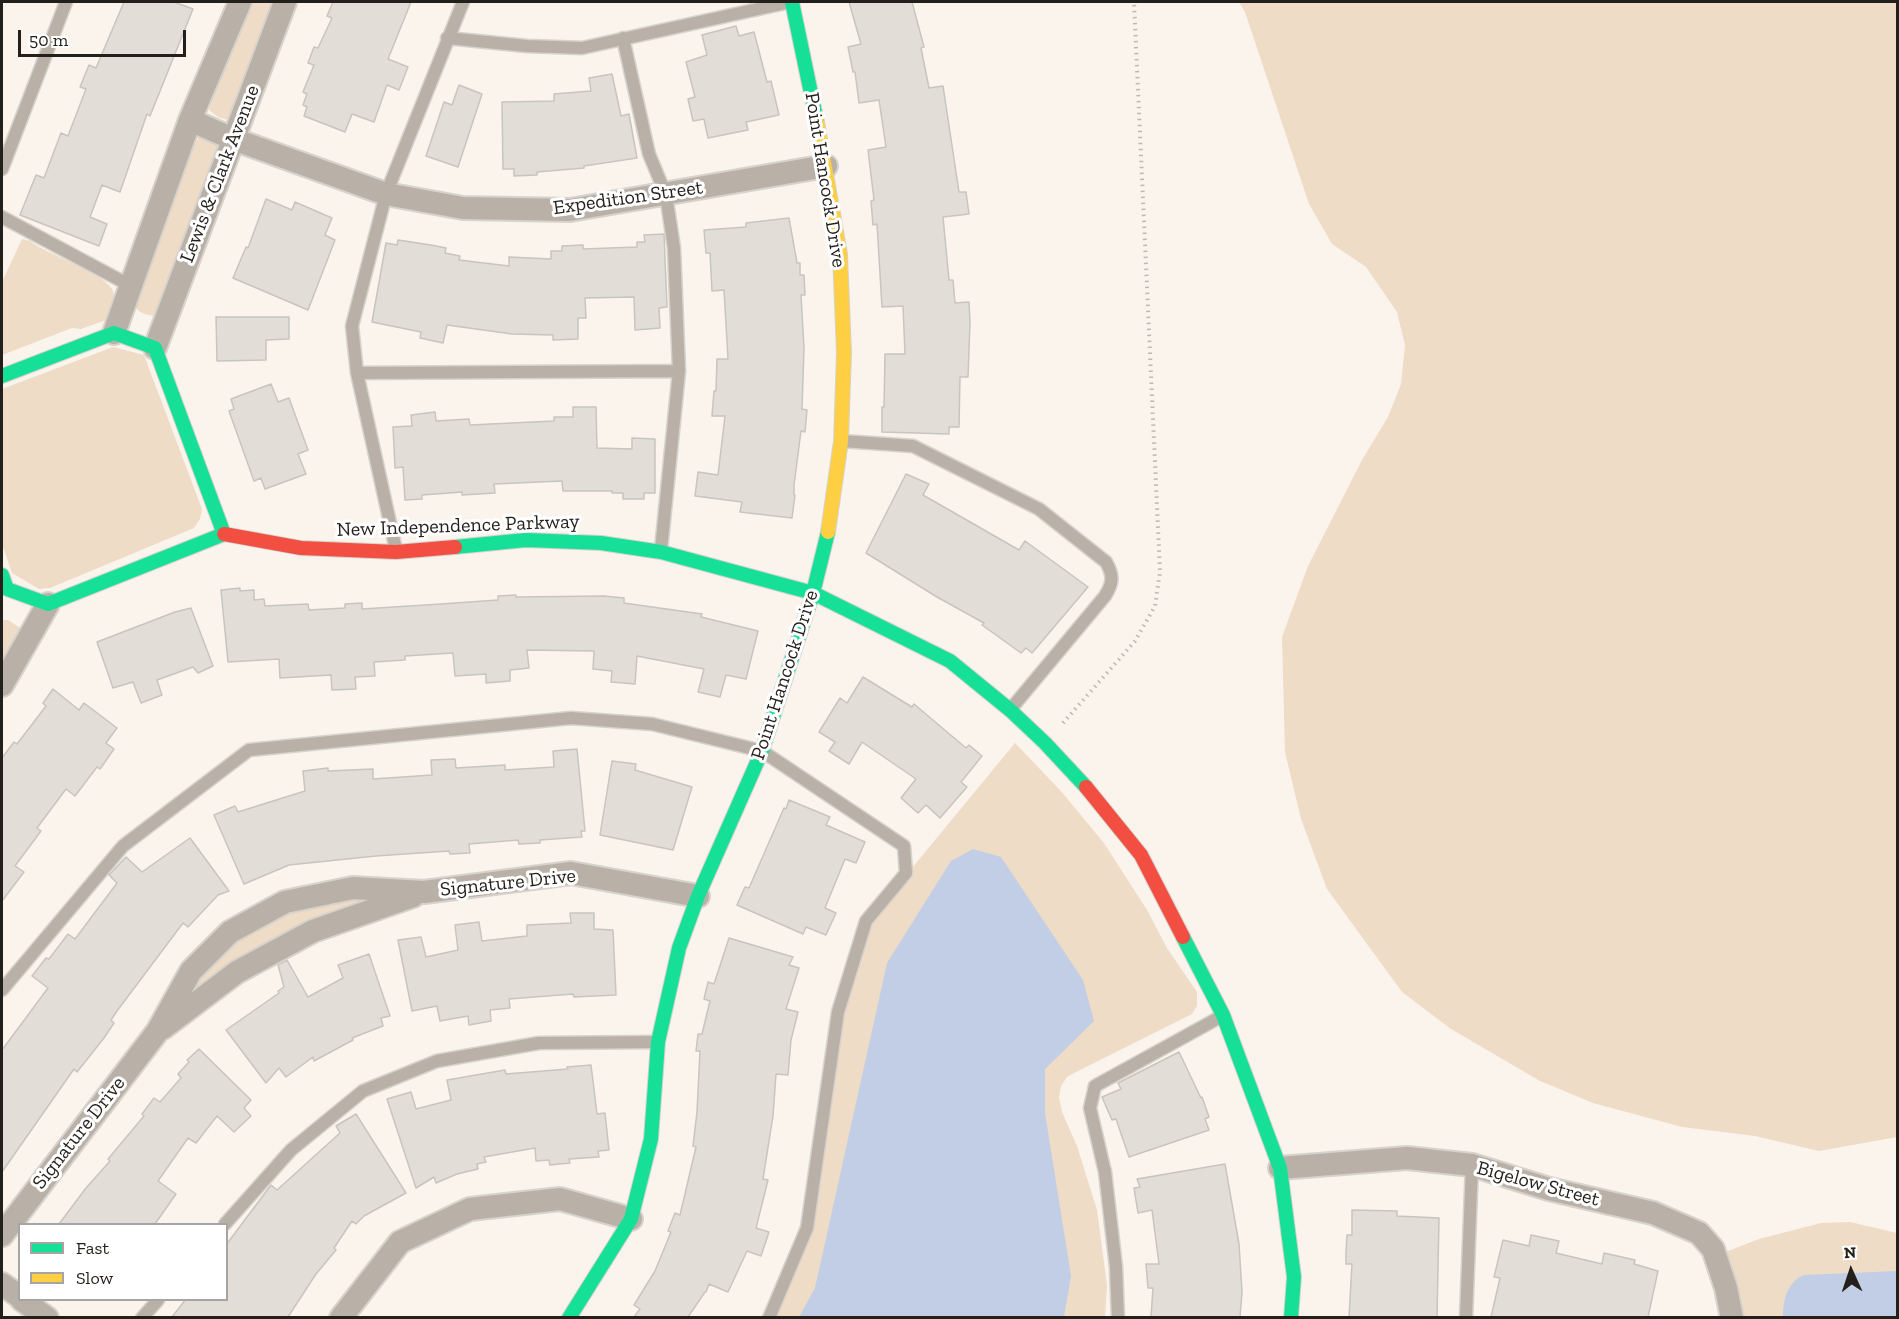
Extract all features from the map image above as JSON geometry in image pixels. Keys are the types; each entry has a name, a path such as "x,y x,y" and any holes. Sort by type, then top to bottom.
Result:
{"street":[{"path":"114,333 190,120 240,2"},
{"name":"Lewis & Clark Avenue","path":"155,348 285,2"},
{"name":"Point Hancock Drive","path":"569,1317 631,1220 651,1138 658,1042 679,948 698,896 762,751 813,593 828,535 840,441 844,353 840,254 826,166 792,2"},
{"name":"Expedition Street","path":"190,120 232,139 386,194 463,208 570,210 826,166"},
{"path":"2,376 114,333 155,348 224,534 48,604 2,685"},
{"name":"New Independence Parkway","path":"224,534 301,548 396,552 526,540 601,543 661,552 813,593 950,661 1010,710 1045,743 1088,789 1141,855 1223,1015 1280,1168 1294,1277 1292,1317"},
{"path":"3,588 48,604"},
{"name":"Signature Drive","path":"2,1235 157,1032 191,971 230,932 285,902 353,888 424,891 571,873 698,896"},
{"name":"Signature Drive","path":"157,1032 237,972 313,931 424,891"},
{"name":"Bigelow Street","path":"1280,1168 1407,1158 1472,1165 1549,1189 1653,1213 1699,1233 1713,1249 1726,1288 1732,1317"},
{"path":"341,1317 400,1242 471,1209 560,1199 631,1220"},
{"path":"2,1284 18,1296"},
{"path":"25,1301 47,1317"}],"lane":[{"path":"2,169 66,2"},
{"path":"396,552 357,373 352,326 386,194 463,2"},
{"path":"447,38 527,46 582,48 792,2"},
{"path":"623,38 649,154 666,195 674,248 679,371 661,552"},
{"path":"2,218 131,286"},
{"path":"357,373 679,371"},
{"path":"840,441 913,446 1039,508 1106,562 1112,573 1113,584 1010,710"},
{"path":"2,990 123,846 249,750 572,718 652,724 762,751 904,846 906,873 866,921 838,1012 807,1228 769,1317"},
{"path":"1118,1317 1116,1267 1105,1172 1090,1108 1095,1086 1223,1015"},
{"path":"226,1223 291,1149 363,1091 437,1061 539,1043 658,1042"},
{"path":"1466,1317 1472,1165"},
{"path":"142,1317 156,1301"}],"path":[{"path":"1045,743 1136,641 1155,606 1160,572 1134,2"}],"shaded area":[{"path":"251,2 282,2 231,120 228,120 218,117 209,110"},
{"path":"1239,2 1897,2 1897,1137 1819,1151 1755,1136 1682,1127 1593,1103 1540,1081 1451,1029 1402,992 1327,889 1301,819 1285,752 1282,637 1308,566 1362,460 1388,417 1401,384 1405,345 1397,312 1366,267 1332,244 1309,204 1245,12"},
{"path":"201,136 223,145 156,315 145,314 136,308 133,301 196,141"},
{"path":"22,239 88,271 108,285 113,291 114,298 109,319 81,329 72,328 2,355 2,282"},
{"path":"113,347 144,355 202,509 200,519 194,528 50,588 39,589 12,573 2,544 2,389"},
{"path":"2,620 8,620 22,629 2,673"},
{"path":"1015,743 1060,790 1104,843 1147,910 1167,948 1197,992 1197,1006 1192,1014 1067,1077 1061,1086 1059,1097 1062,1112 1077,1146 1097,1210 1107,1285 1105,1317 771,1318 808,1230 843,1009 869,926 893,891"},
{"path":"375,897 216,983 180,997 228,945 281,914 317,903"},
{"path":"1850,1222 1897,1233 1897,1317 1743,1317 1736,1278 1723,1253 1759,1239 1821,1223"}],"water":[{"path":"973,849 1001,857 1083,980 1094,1021 1045,1069 1045,1113 1071,1276 1064,1317 799,1317 815,1288 887,963 951,861"},
{"path":"1897,1271 1897,1317 1783,1317 1787,1292 1798,1278 1804,1275"}],"building":[{"path":"124,2 174,2 193,9 150,116 147,114 120,192 102,185 90,217 107,224 99,246 20,215 36,175 44,178 61,133 68,136 86,89 80,87 89,65 96,68"},
{"path":"333,2 411,2 388,59 408,67 399,90 387,85 374,122 352,114 345,132 304,116 307,107 303,105 307,94 303,92 314,65 308,63 314,47 318,48 332,18 327,16"},
{"path":"849,2 912,2 924,47 921,48 929,88 943,86 959,192 966,192 969,214 943,217 949,280 953,280 955,303 969,302 970,322 968,377 960,377 959,427 949,427 949,434 882,432 885,354 905,354 903,306 882,307 877,224 873,225 871,201 874,200 868,150 886,147 879,100 859,103 855,72 853,72 848,47 861,44"},
{"path":"736,26 739,36 754,32 767,82 771,81 779,115 746,122 748,130 708,138 704,119 693,121 688,99 695,97 686,62 707,55 702,35"},
{"path":"612,74 621,116 629,114 637,158 584,166 584,168 537,172 537,175 514,176 514,169 503,169 502,102 554,101 554,94 591,91 589,78"},
{"path":"459,85 482,94 458,167 426,156 444,102 452,105"},
{"path":"266,199 292,210 295,202 332,218 325,235 335,240 308,310 233,278 246,247 248,248"},
{"path":"789,218 797,263 800,263 800,275 804,275 805,295 801,295 804,348 802,409 807,410 805,432 801,431 792,518 740,512 742,502 695,496 698,472 718,475 725,416 712,416 714,391 716,391 717,359 728,359 724,290 712,291 710,253 706,253 704,230 746,227 746,223"},
{"path":"664,234 667,307 659,308 660,328 635,330 634,297 585,298 586,318 578,318 578,339 553,340 553,335 512,334 447,325 443,343 420,338 421,332 372,322 386,243 397,245 398,240 431,245 446,248 445,253 460,256 459,260 509,266 509,257 551,259 551,251 562,251 562,246 583,245 583,249 637,247 637,242 645,242 644,235"},
{"path":"216,317 289,317 289,339 266,340 266,360 217,361"},
{"path":"271,384 278,402 289,398 308,450 298,454 306,474 265,489 261,478 254,481 229,411 234,409 231,399"},
{"path":"573,407 596,407 597,448 632,449 632,438 655,439 655,493 644,493 644,499 623,499 623,493 612,493 612,491 563,491 562,481 494,484 495,493 462,495 462,492 422,495 422,499 405,500 403,467 395,468 393,427 412,426 411,415 435,412 436,421 469,419 470,425 554,421 554,417 573,417"},
{"path":"906,474 929,484 923,495 1019,550 1025,541 1088,587 1032,653 1026,648 1021,653 982,625 984,623 866,553"},
{"path":"240,588 240,591 254,590 254,600 264,599 265,606 308,604 309,610 345,608 345,604 362,603 362,609 498,600 498,596 516,595 516,597 604,596 624,598 624,603 702,614 701,617 758,631 746,679 726,675 720,697 698,692 704,669 637,656 635,684 611,682 612,671 593,669 594,651 527,650 529,668 510,670 510,681 486,683 486,674 455,676 453,653 405,656 405,660 374,662 375,676 355,677 356,689 332,690 331,675 280,678 279,659 228,662 221,590"},
{"path":"191,608 213,666 198,673 193,667 157,680 162,695 141,703 133,682 113,688 97,642"},
{"path":"863,677 912,707 914,704 966,748 969,745 982,756 961,782 967,787 940,818 926,805 918,813 901,798 916,779 862,742 849,764 829,751 835,742 819,732 840,698 847,703"},
{"path":"53,689 79,710 84,703 117,728 106,743 114,749 100,769 97,767 75,796 66,789 37,828 41,831 15,866 24,872 2,901 2,758 14,742 17,744 46,706 43,703"},
{"path":"577,749 585,831 581,831 582,837 540,840 540,843 519,844 518,840 469,844 470,853 450,854 449,851 289,865 244,884 214,815 235,806 238,812 305,791 303,771 328,768 328,771 373,769 373,779 432,775 431,760 455,759 456,768 505,765 505,770 554,767 553,751"},
{"path":"612,761 636,764 635,770 692,787 673,850 600,835"},
{"path":"789,800 830,817 826,825 865,842 856,863 845,859 825,908 836,913 826,935 806,927 803,934 737,905 745,887 749,888"},
{"path":"190,838 229,891 218,895 188,927 183,923 117,1011 111,1020 114,1023 104,1038 77,1072 74,1069 2,1172 2,1050 48,988 32,976 46,958 49,959 68,934 75,939 117,883 109,875 126,857 142,872"},
{"path":"570,913 594,913 594,929 613,930 616,995 574,997 573,994 509,999 510,1008 490,1010 491,1021 469,1025 468,1016 440,1021 437,1006 412,1011 398,940 421,937 426,957 458,950 455,925 479,922 482,941 527,936 527,925 571,923"},
{"path":"729,938 793,957 789,965 799,968 786,1009 798,1012 791,1040 788,1075 776,1074 773,1116 763,1179 768,1180 756,1228 769,1232 761,1256 747,1251 728,1292 709,1284 688,1317 634,1317 640,1309 634,1305 655,1271 671,1232 668,1231 675,1213 680,1215 696,1147 693,1146 700,1051 696,1051 698,1034 702,1034 710,1001 704,999 708,982 714,984"},
{"path":"369,954 390,1016 381,1018 383,1026 352,1038 353,1040 314,1061 313,1057 286,1077 279,1068 266,1083 226,1030 279,993 278,991 284,987 278,965 287,960 308,997 343,978 338,965"},
{"path":"199,1049 251,1100 244,1108 251,1116 234,1132 217,1116 196,1143 188,1138 158,1181 176,1194 156,1223 60,1223 144,1116 142,1114 154,1098 160,1102 181,1078 178,1074 189,1062 187,1060"},
{"path":"1179,1052 1202,1097 1209,1117 1205,1119 1209,1130 1129,1157 1116,1119 1112,1120 1102,1097 1121,1089 1118,1083"},
{"path":"591,1065 597,1114 605,1113 609,1150 598,1151 599,1157 569,1159 570,1163 550,1165 549,1160 536,1161 535,1148 484,1157 486,1162 477,1164 478,1169 457,1174 436,1183 434,1177 416,1188 387,1099 411,1092 416,1109 451,1100 447,1080 505,1070 506,1074"},
{"path":"356,1114 406,1193 364,1216 356,1224 352,1221 334,1248 336,1250 316,1274 288,1317 172,1317 184,1301 228,1301 228,1242 271,1185 277,1190 340,1133 336,1126"},
{"path":"1225,1164 1239,1244 1242,1292 1240,1317 1151,1317 1153,1288 1148,1288 1146,1264 1159,1264 1152,1210 1138,1213 1134,1188 1140,1187 1137,1179"},
{"path":"1352,1210 1397,1211 1397,1216 1439,1218 1437,1317 1349,1317 1352,1264 1346,1264 1346,1253 1347,1235 1352,1235"},
{"path":"1531,1235 1559,1241 1556,1253 1602,1264 1604,1253 1635,1260 1634,1264 1658,1271 1648,1317 1491,1317 1500,1278 1494,1277 1503,1240 1529,1246"}],"traffic: fast":[{"path":"792,2 817,122"},
{"path":"2,376 114,333 155,348 224,534 48,604 7,589 2,575"},
{"path":"569,1318 631,1219 651,1139 658,1042 679,948 698,896 762,751 813,593 828,532"},
{"path":"455,547 526,540 601,543 661,552 813,593 950,661 1010,710 1086,787"},
{"path":"1183,937 1223,1015 1280,1168 1294,1277 1291,1318"}],"traffic: slow":[{"path":"817,122 840,254 844,353 841,441 828,532"}],"traffic: jam":[{"path":"224,534 301,548 396,552 455,547"},
{"path":"1086,787 1141,855 1183,937"}]}
